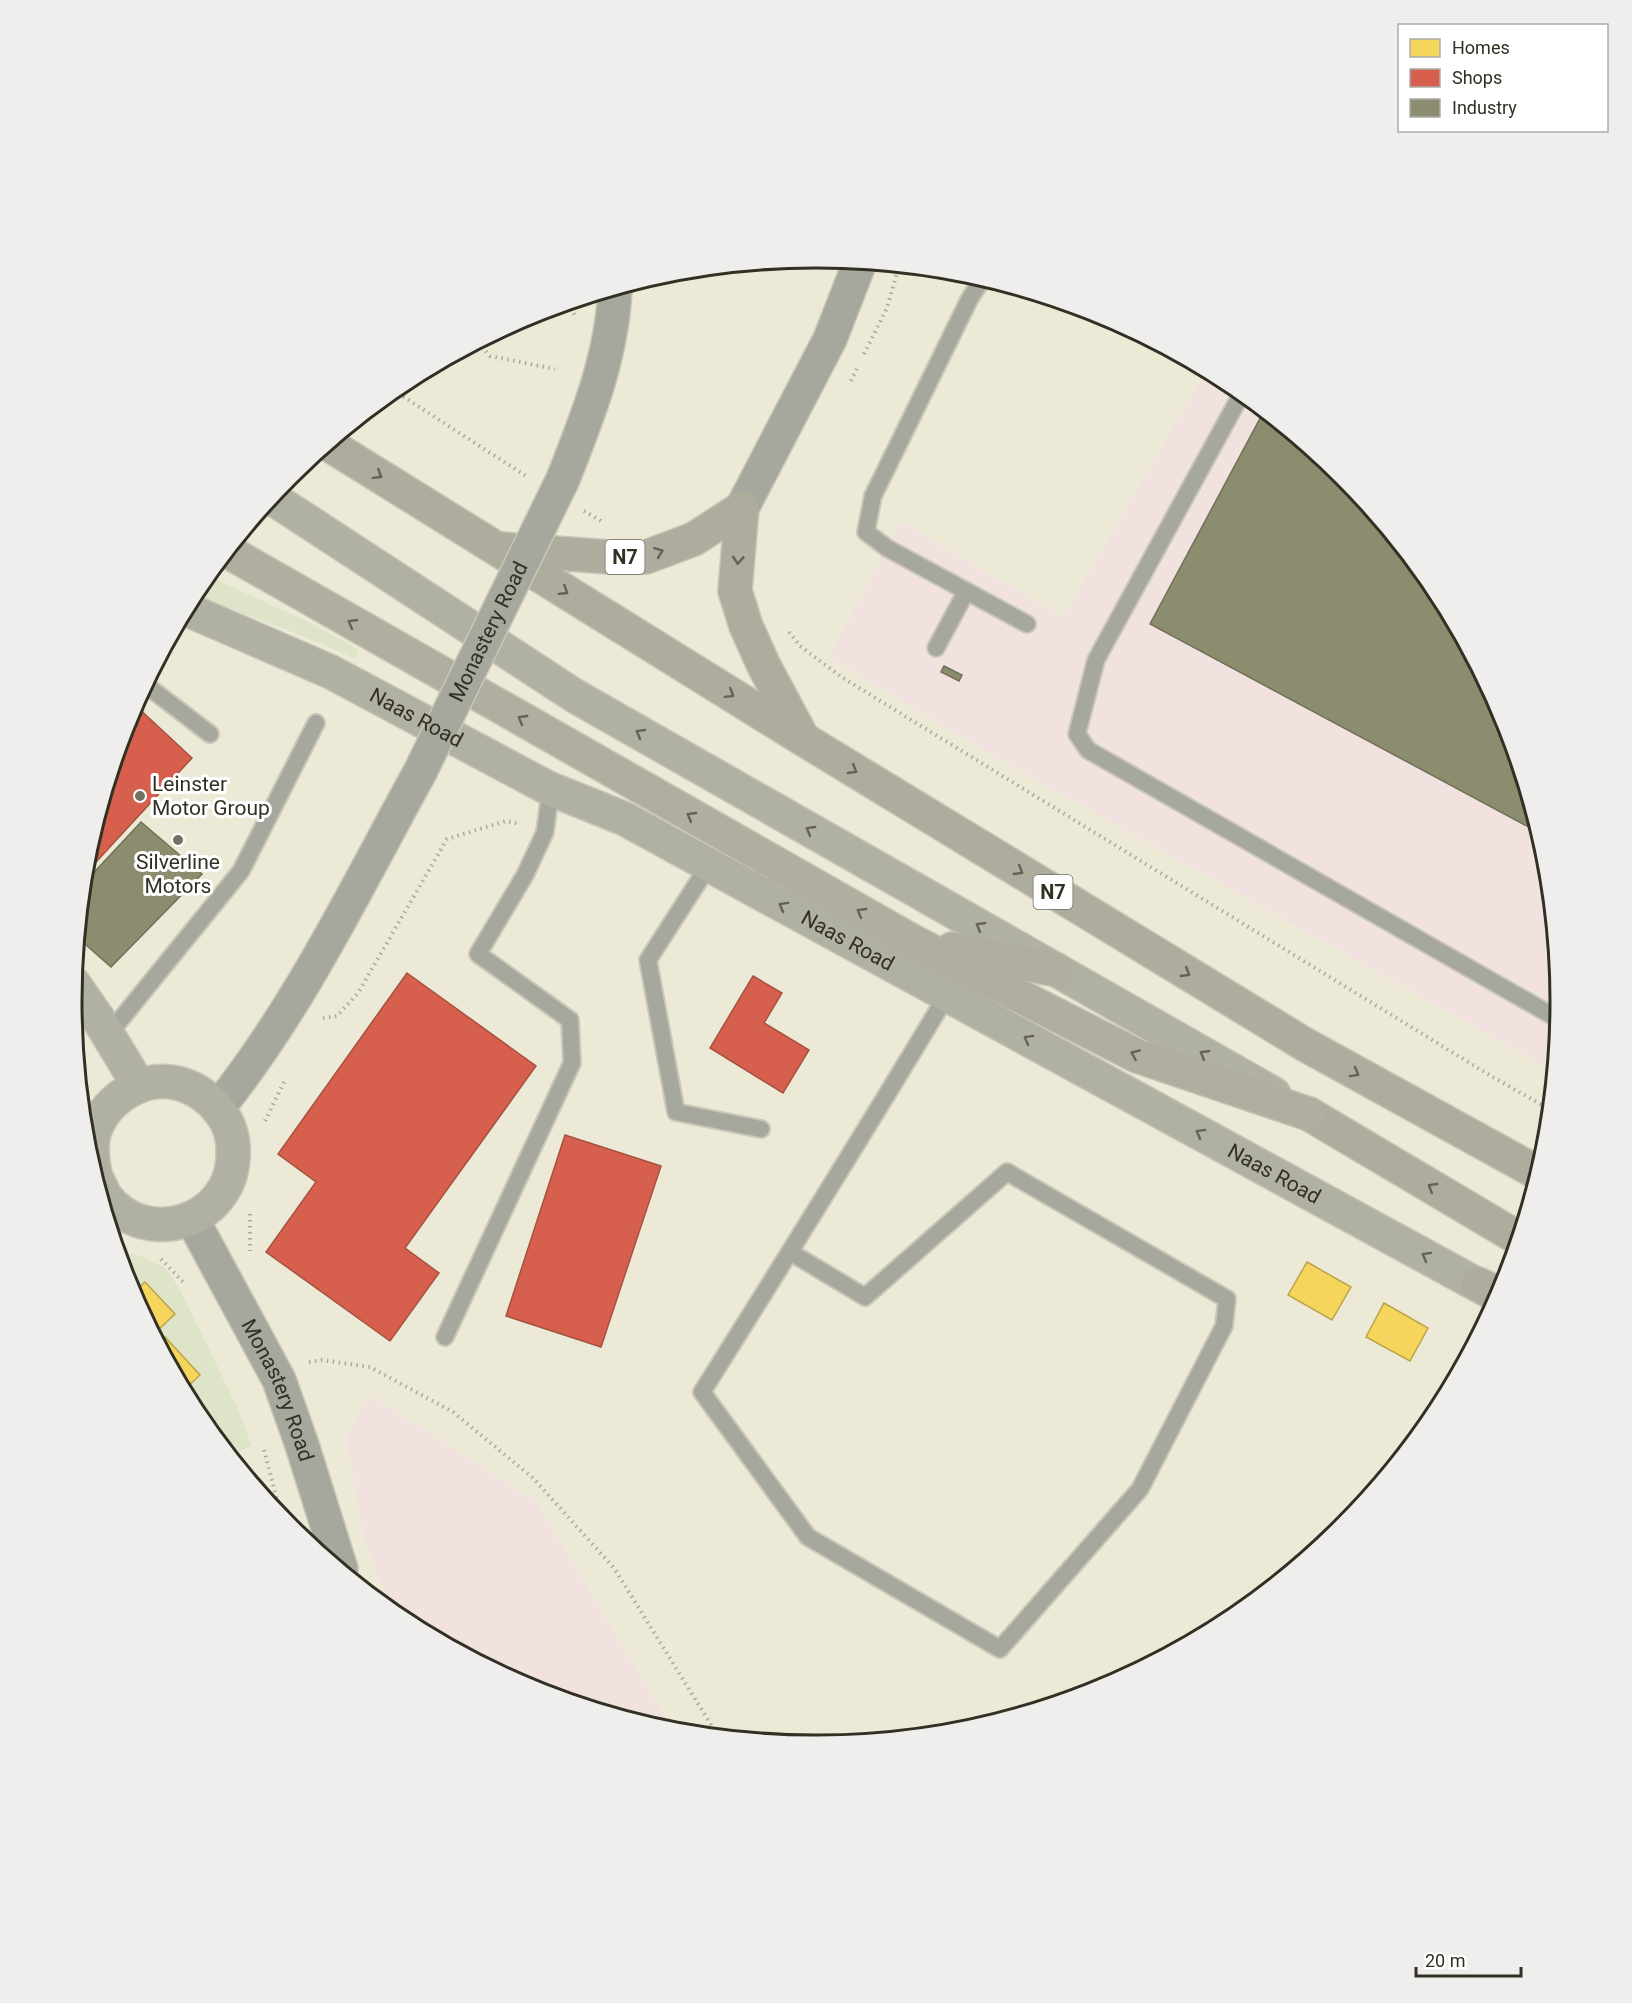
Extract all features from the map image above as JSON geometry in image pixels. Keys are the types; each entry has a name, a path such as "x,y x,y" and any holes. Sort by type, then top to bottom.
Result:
{"highway":[{"name":"N7","path":"334,448 803,739 1304,1044 1530,1169"},
{"name":"N7","path":"497,549 609,557 646,557 694,539 742,508"},
{"path":"742,508 735,591 746,626 764,666 803,739"},
{"path":"234,556 912,941 1137,1056 1309,1114 1512,1234"},
{"path":"912,941 1057,970"}],"main road":[{"path":"279,503 574,696 1309,1114"},
{"name":"Naas Road","path":"195,613 332,672 548,788 625,819 1490,1291"},
{"path":"82,996 139,1086"},
{"path":"95,1132 105,1111 120,1096 139,1086 161,1082 182,1084 202,1093 218,1108 229,1126 234,1148 233,1170 224,1190 211,1207 192,1219 169,1225 145,1223 124,1213 110,1200"}],"street":[{"path":"742,508 830,339 857,270"},
{"name":"Monastery Road","path":"218,1108 260,1052 312,969 420,772 549,480 593,404 606,358 614,316 615,296"},
{"name":"Monastery Road","path":"192,1219 279,1380 337,1557"}],"lane":[{"path":"977,286 873,496 866,532 887,548 1027,624"},
{"path":"1237,402 1096,660 1077,734 1088,750 1549,1014"},
{"path":"936,648 966,592"},
{"path":"152,690 210,734"},
{"path":"108,1035 241,871 316,723"},
{"path":"445,1337 572,1063 570,1020 478,954 525,875 546,832 548,788"},
{"path":"709,865 648,960 676,1112 761,1129"},
{"path":"790,1252 865,1298 1007,1172 1227,1299 1224,1326 1140,1489 1000,1648 808,1537 702,1392 947,995"}],"path":[{"path":"483,348 490,356 555,369"},
{"path":"403,396 549,480"},
{"path":"582,509 600,521 610,522"},
{"path":"787,630 800,646 843,678 1491,1076 1542,1105"},
{"path":"320,1018 337,1016 358,993 447,839 506,821 546,832"},
{"path":"154,1257 164,1260 188,1287"},
{"path":"304,1363 322,1360 370,1366 453,1412 533,1478 614,1568 713,1728"},
{"path":"262,1440 277,1498"}],"shaded area":[{"path":"1202,378 1263,420 1300,450 1367,518 1426,594 1474,677 1494,721 1525,812 1543,906 1550,1001 1546,1067 985,751 829,657 901,522 1063,617"},
{"path":"370,1395 537,1502 666,1719 580,1696 535,1679 449,1637 385,1594 363,1534 346,1436"}],"green space":[{"path":"216,580 306,621 359,650 355,659 204,597"},
{"path":"127,1252 164,1267 178,1286 238,1409 251,1445 238,1453 206,1409 191,1384 200,1375 164,1338 160,1329 175,1314 145,1282 140,1287"}],"building: Homes":[{"path":"1307,1262 1351,1287 1332,1320 1288,1295"},
{"path":"145,1282 175,1314 160,1329 158,1326 140,1287"},
{"path":"1384,1303 1428,1328 1410,1361 1366,1337"},
{"path":"165,1337 200,1375 191,1384"}],"building: Shops":[{"path":"142,712 192,758 96,862 107,812 121,766"},
{"path":"407,973 536,1066 405,1248 439,1273 390,1341 266,1252 316,1182 278,1154"},
{"path":"753,976 782,993 764,1023 809,1050 783,1093 710,1048"},
{"path":"565,1135 661,1166 601,1347 506,1316"}],"building: Industry":[{"path":"1260,418 1300,450 1335,483 1398,555 1426,594 1474,677 1494,721 1511,766 1528,827 1150,624"},
{"path":"944,666 962,675 959,681 941,672"},
{"path":"141,822 202,874 111,967 85,944 95,871"}],"place":[{"name":"Leinster Motor Group","path":"140,796"},
{"name":"Silverline Motors","path":"178,840"}]}
